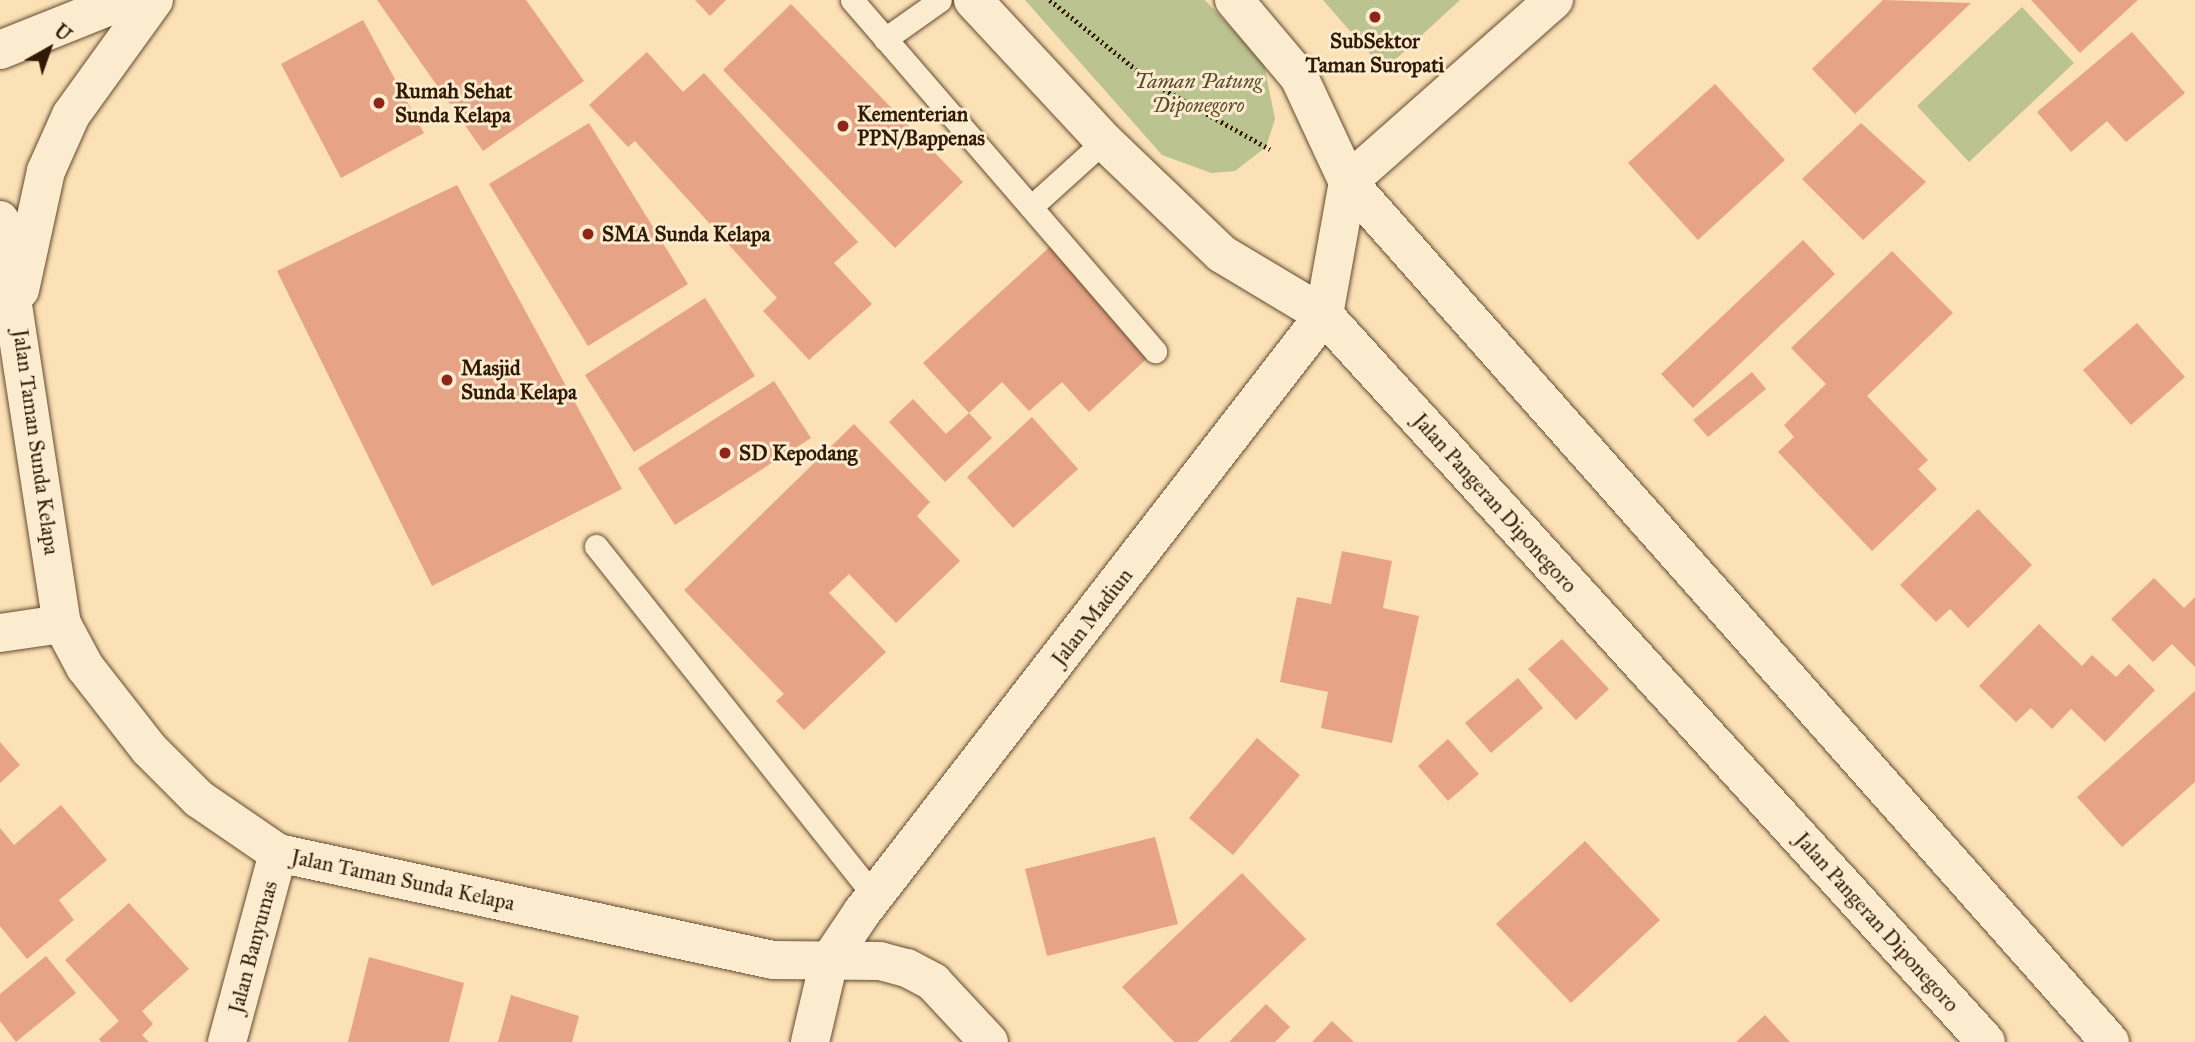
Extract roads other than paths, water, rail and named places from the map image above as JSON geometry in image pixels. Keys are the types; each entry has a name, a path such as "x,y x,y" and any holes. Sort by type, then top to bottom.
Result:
{"street":[{"path":"0,50 73,9 125,0"},
{"path":"17,306 46,171 56,148 71,115 154,0"},
{"name":"Jalan Pangeran Diponegoro","path":"973,0 1104,141 1222,254 1324,315 1986,1042"},
{"path":"1234,0 1299,78 1348,182 2110,1042"},
{"path":"1348,182 1554,0"},
{"name":"Jalan Madiun","path":"810,1042 829,961 874,895 1324,315 1348,182"},
{"name":"Jalan Taman Sunda Kelapa","path":"0,220 17,306 62,624 85,667 149,749 199,799 278,853 773,960 880,961 907,968 933,982 989,1042"},
{"path":"0,633 62,624"},
{"name":"Jalan Banyumas","path":"227,1042 278,853"}],"lane":[{"path":"852,0 1155,351"},
{"path":"886,39 940,0"},
{"path":"1031,207 1104,141"},
{"path":"596,546 874,895"}],"place":[{"name":"SubSektor Taman Suropati","path":"1375,17"},
{"name":"Rumah Sehat Sunda Kelapa","path":"379,103"},
{"name":"Kementerian PPN/Bappenas","path":"843,126"},
{"name":"SMA Sunda Kelapa","path":"588,234"},
{"name":"Masjid Sunda Kelapa","path":"447,380"},
{"name":"SD Kepodang","path":"725,453"}],"park label":[{"name":"Taman Patung Diponegoro","path":"1198,93"}]}
